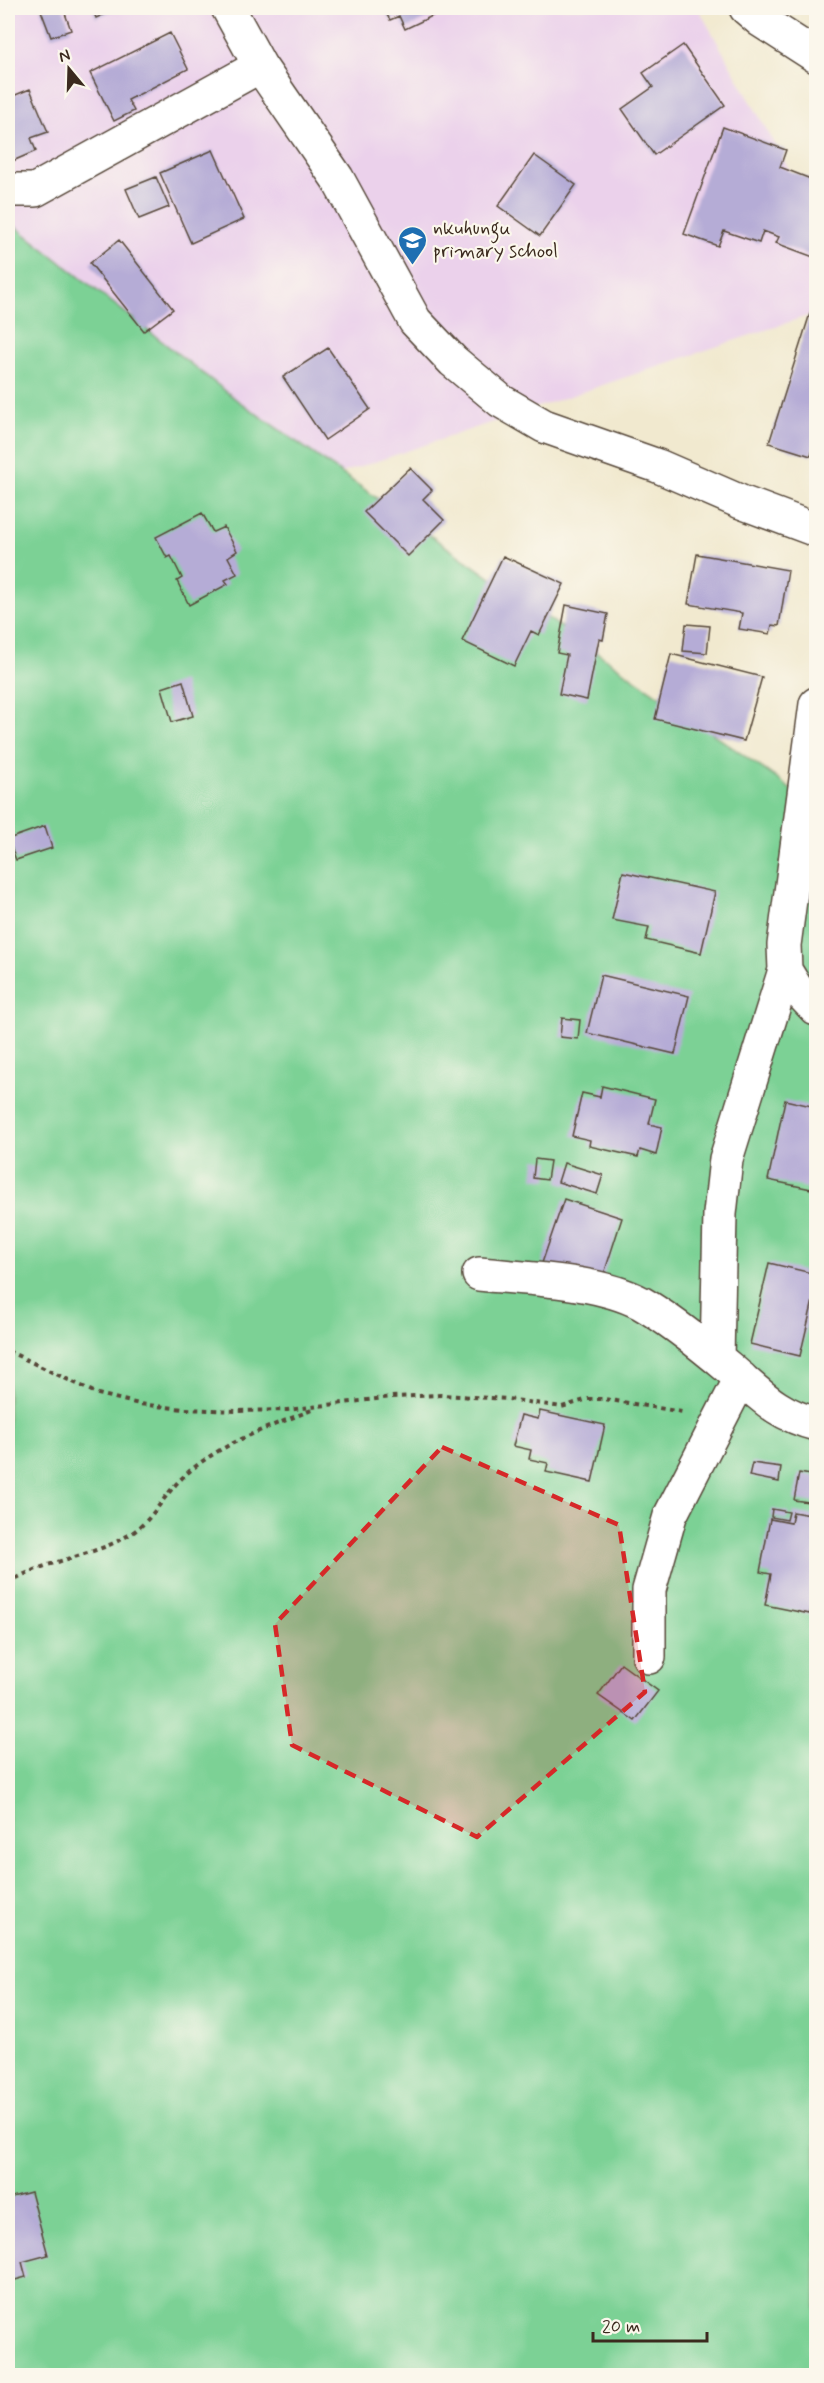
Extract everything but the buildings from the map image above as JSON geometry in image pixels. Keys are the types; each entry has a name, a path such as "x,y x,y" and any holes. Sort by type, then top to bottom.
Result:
{"street":[{"path":"228,8 260,66 338,178 415,321 453,362 501,401 544,426 658,466 741,502 816,530"},
{"path":"746,8 760,20 816,56"},
{"path":"8,190 35,190 260,66"},
{"path":"649,1657 649,1590 670,1516 718,1421 729,1368 720,1214 726,1159 786,970 784,945 816,705"},
{"path":"786,970 796,988 816,1009"},
{"path":"479,1274 577,1285 615,1292 641,1304 729,1368 777,1408 795,1419 816,1424"}],"path":[{"path":"8,1351 98,1394 139,1404 237,1412 318,1407 392,1397 441,1395 508,1399 562,1407 588,1400 605,1399 687,1412 718,1421"},
{"path":"8,1583 28,1572 113,1544 129,1536 151,1517 180,1480 202,1462 251,1435 318,1407"}],"highlighted area":[{"path":"442,1447 619,1525 645,1692 477,1837 292,1745 275,1624"}],"shaded area":[{"name":"nkuhungu primary school","path":"8,8 698,8 816,217 816,313 69,565 8,405"}],"green space":[{"path":"8,221 237,400 776,778 816,809 816,2375 8,2375"}],"place":[{"name":"nkuhungu primary school","path":"412,266"}]}
